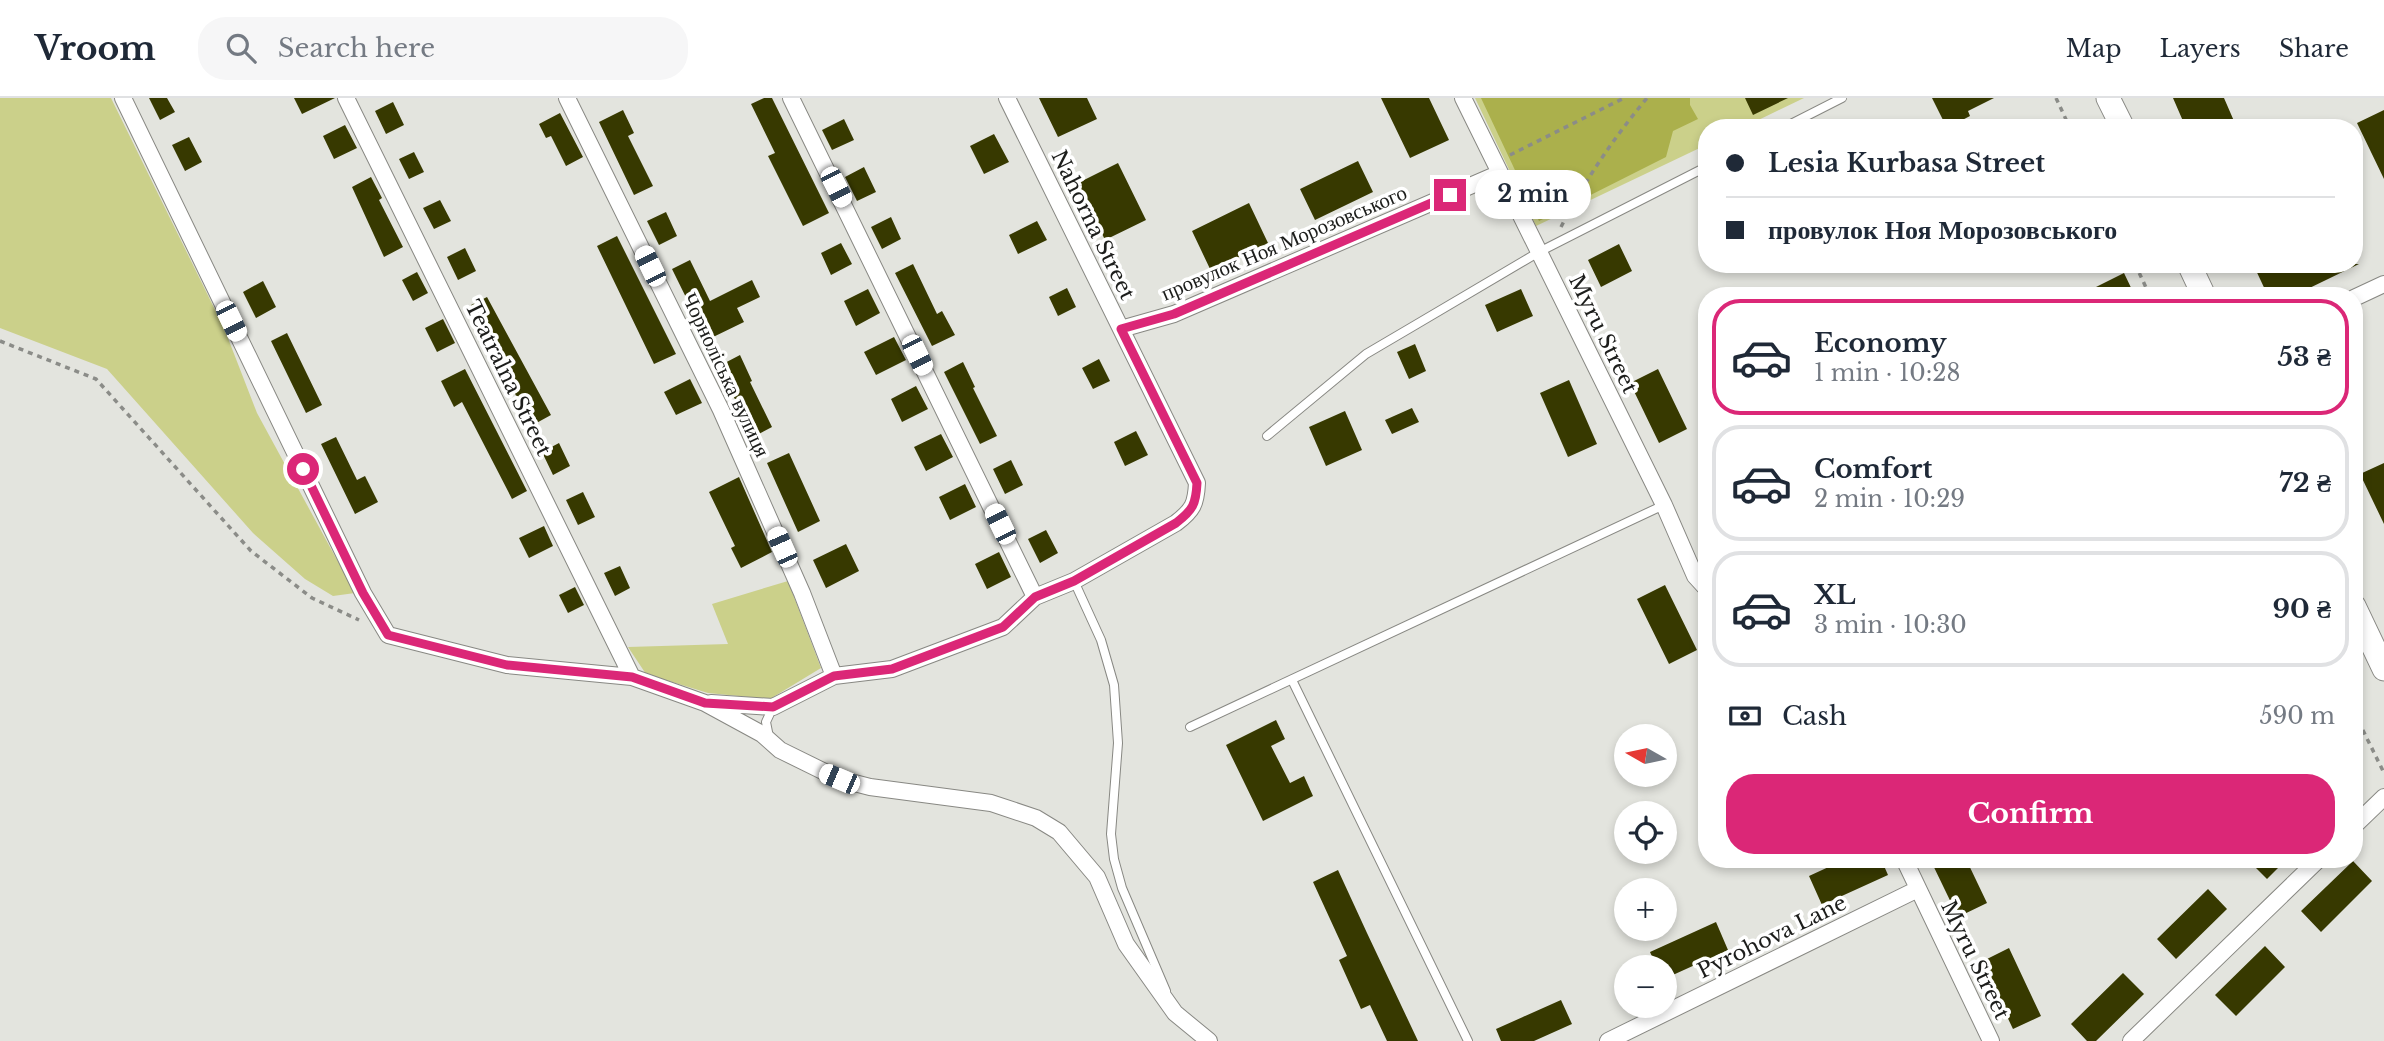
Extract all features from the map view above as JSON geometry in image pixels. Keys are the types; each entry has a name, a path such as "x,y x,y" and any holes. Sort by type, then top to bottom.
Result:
{"street":[{"path":"123,98 357,580 388,635 507,665 632,677 705,703 762,734 780,750 839,779 870,787 991,803 1036,818 1059,832 1097,877 1126,944 1175,1013 1209,1041"},
{"name":"Teatralna Street","path":"346,98 632,677"},
{"name":"Чорноліська вулиця","path":"567,98 721,410 802,593 834,676"},
{"path":"791,98 1035,597"},
{"name":"Nahorna Street","path":"1007,98 1197,483 1196,498 1190,513 1074,581"},
{"name":"Myru Street","path":"1463,98 1497,168 1545,250 1698,579"},
{"path":"2108,98 2118,119"},
{"name":"провулок Ноя Морозовського","path":"1121,329 1174,314 1497,168"},
{"path":"2363,294 2384,284"},
{"path":"705,703 773,707 834,676 892,669 1003,627 1035,597 1074,581"},
{"path":"2363,625 2384,669"},
{"path":"2363,817 2384,797"},
{"name":"Myru Street","path":"1908,868 1991,1041"},
{"path":"2131,1041 2310,868"},
{"name":"Pyrohova Lane","path":"1608,1041 1918,889"}],"lane":[{"path":"1801,119 1842,98"},
{"path":"1267,436 1366,354 1545,250 1698,171"},
{"path":"1190,727 1664,505"},
{"path":"1074,581 1101,640 1114,685 1118,743 1111,834 1114,859 1122,888 1175,1013"},
{"path":"1292,680 1468,1041"},
{"path":"772,743 766,722 773,707"}],"path":[{"path":"1497,168 1624,98"},
{"path":"1545,250 1582,185 1617,134 1647,98"},
{"path":"2056,98 2066,119"},
{"path":"0,341 96,379 251,551 312,598 388,635"},
{"path":"2363,730 2384,773"}],"green space":[{"path":"0,98 111,98 224,328 257,413 355,593 333,596 305,579 253,533 107,369 0,328"},
{"path":"1475,98 1804,98 1761,119 1698,119 1698,149 1536,226"},
{"path":"1481,98 1690,98 1690,105 1698,119 1673,131 1666,157 1539,221"},
{"path":"788,581 821,668 770,699 708,693 646,674 628,647 728,644 712,604"}],"building":[{"path":"149,98 167,98 175,112 160,120"},
{"path":"294,98 335,98 302,114"},
{"path":"764,98 772,98 829,213 803,226 768,156 775,153 751,104"},
{"path":"1039,98 1087,98 1097,119 1058,137"},
{"path":"1381,98 1429,98 1449,140 1410,158"},
{"path":"1745,98 1788,98 1753,115"},
{"path":"1932,98 1994,98 1968,111 1970,116 1964,119 1942,119"},
{"path":"2173,98 2224,98 2233,119 2182,119"},
{"path":"393,102 404,125 386,134 375,111"},
{"path":"623,110 634,133 628,136 653,186 634,195 599,122"},
{"path":"2384,110 2384,179 2363,135 2363,120"},
{"path":"560,113 583,157 566,166 551,136 546,138 539,124"},
{"path":"844,119 854,140 832,150 822,130"},
{"path":"345,125 357,148 334,159 323,136"},
{"path":"994,134 1009,162 984,174 970,146"},
{"path":"189,137 202,162 185,171 172,145"},
{"path":"414,152 424,172 409,179 399,159"},
{"path":"1358,161 1373,192 1315,220 1300,189"},
{"path":"1118,163 1146,220 1105,240 1078,183"},
{"path":"864,167 876,192 857,201 845,177"},
{"path":"371,177 382,198 379,200 403,247 384,257 352,187"},
{"path":"440,200 451,221 434,229 423,208"},
{"path":"1249,203 1268,243 1211,271 1192,231"},
{"path":"666,212 677,236 659,245 647,221"},
{"path":"891,217 901,239 882,249 871,227"},
{"path":"1037,221 1047,240 1018,254 1009,235"},
{"path":"617,236 676,354 654,364 597,246"},
{"path":"841,243 852,264 831,275 821,253"},
{"path":"1619,244 1632,271 1601,287 1588,260"},
{"path":"465,248 476,271 458,280 447,257"},
{"path":"690,260 710,301 752,280 760,297 737,308 744,322 707,340 672,269"},
{"path":"913,264 937,314 942,311 955,335 932,346 895,273"},
{"path":"417,272 428,293 413,301 402,280"},
{"path":"2124,273 2131,287 2096,287"},
{"path":"2257,273 2340,273 2312,287 2264,287"},
{"path":"263,281 276,307 256,318 243,292"},
{"path":"1067,288 1076,307 1058,316 1049,297"},
{"path":"868,289 880,313 856,326 844,301"},
{"path":"1521,289 1533,316 1497,332 1485,305"},
{"path":"487,297 551,415 531,426 471,305"},
{"path":"443,319 455,343 437,352 425,328"},
{"path":"287,333 322,405 306,413 271,341"},
{"path":"894,337 906,360 876,375 864,352"},
{"path":"1415,344 1426,371 1409,379 1397,352"},
{"path":"740,355 772,427 753,437 719,366"},
{"path":"1099,359 1110,381 1093,389 1082,368"},
{"path":"963,362 997,436 980,444 944,372"},
{"path":"465,369 527,491 512,499 462,402 454,407 441,381"},
{"path":"1658,369 1687,429 1659,443 1630,383"},
{"path":"690,379 702,403 676,415 664,392"},
{"path":"1569,380 1597,444 1568,457 1540,393"},
{"path":"916,386 928,409 902,422 891,399"},
{"path":"1412,408 1419,422 1392,434 1385,420"},
{"path":"1345,411 1362,450 1326,466 1309,427"},
{"path":"1136,431 1148,455 1125,466 1114,442"},
{"path":"941,434 953,457 926,471 914,447"},
{"path":"336,437 357,480 365,476 378,502 355,514 321,444"},
{"path":"559,443 570,466 553,475 542,452"},
{"path":"789,453 820,521 798,532 767,463"},
{"path":"1011,460 1023,485 1005,494 993,469"},
{"path":"2384,463 2384,524 2363,480 2363,473"},
{"path":"739,477 772,552 741,568 731,548 735,546 709,492"},
{"path":"965,484 976,507 950,520 939,497"},
{"path":"583,492 595,517 578,525 566,500"},
{"path":"544,526 553,546 529,558 519,538"},
{"path":"1046,530 1058,553 1040,563 1028,539"},
{"path":"846,544 859,571 826,588 813,560"},
{"path":"999,552 1011,577 987,589 975,564"},
{"path":"620,566 630,588 615,596 604,573"},
{"path":"1665,585 1697,650 1669,664 1637,599"},
{"path":"575,587 584,605 568,613 559,595"},
{"path":"1276,720 1285,739 1271,746 1290,783 1304,776 1313,796 1263,821 1226,745"},
{"path":"1826,868 1885,868 1888,875 1822,905 1809,876"},
{"path":"1934,868 1970,868 1987,903 1958,917"},
{"path":"2256,868 2278,868 2267,879"},
{"path":"2346,868 2360,868 2372,881 2321,932 2301,911"},
{"path":"1338,870 1418,1041 1387,1041 1370,1005 1361,1009 1339,960 1347,956 1313,882"},
{"path":"2208,889 2227,909 2176,959 2157,939"},
{"path":"1716,922 1728,950 1677,973 1677,955 1651,955 1650,952"},
{"path":"2265,946 2285,967 2236,1016 2215,995"},
{"path":"2009,948 2041,1016 2013,1029 1981,962"},
{"path":"2123,973 2144,994 2096,1041 2087,1041 2071,1024"},
{"path":"1561,1000 1572,1024 1534,1041 1501,1041 1496,1029"}],"route":[{"path":"303,469 363,593 388,635 507,665 632,677 705,703 773,707 834,676 892,669 1003,627 1035,597 1074,581 1190,513 1196,498 1197,483 1121,329 1174,314 1450,195"}]}
